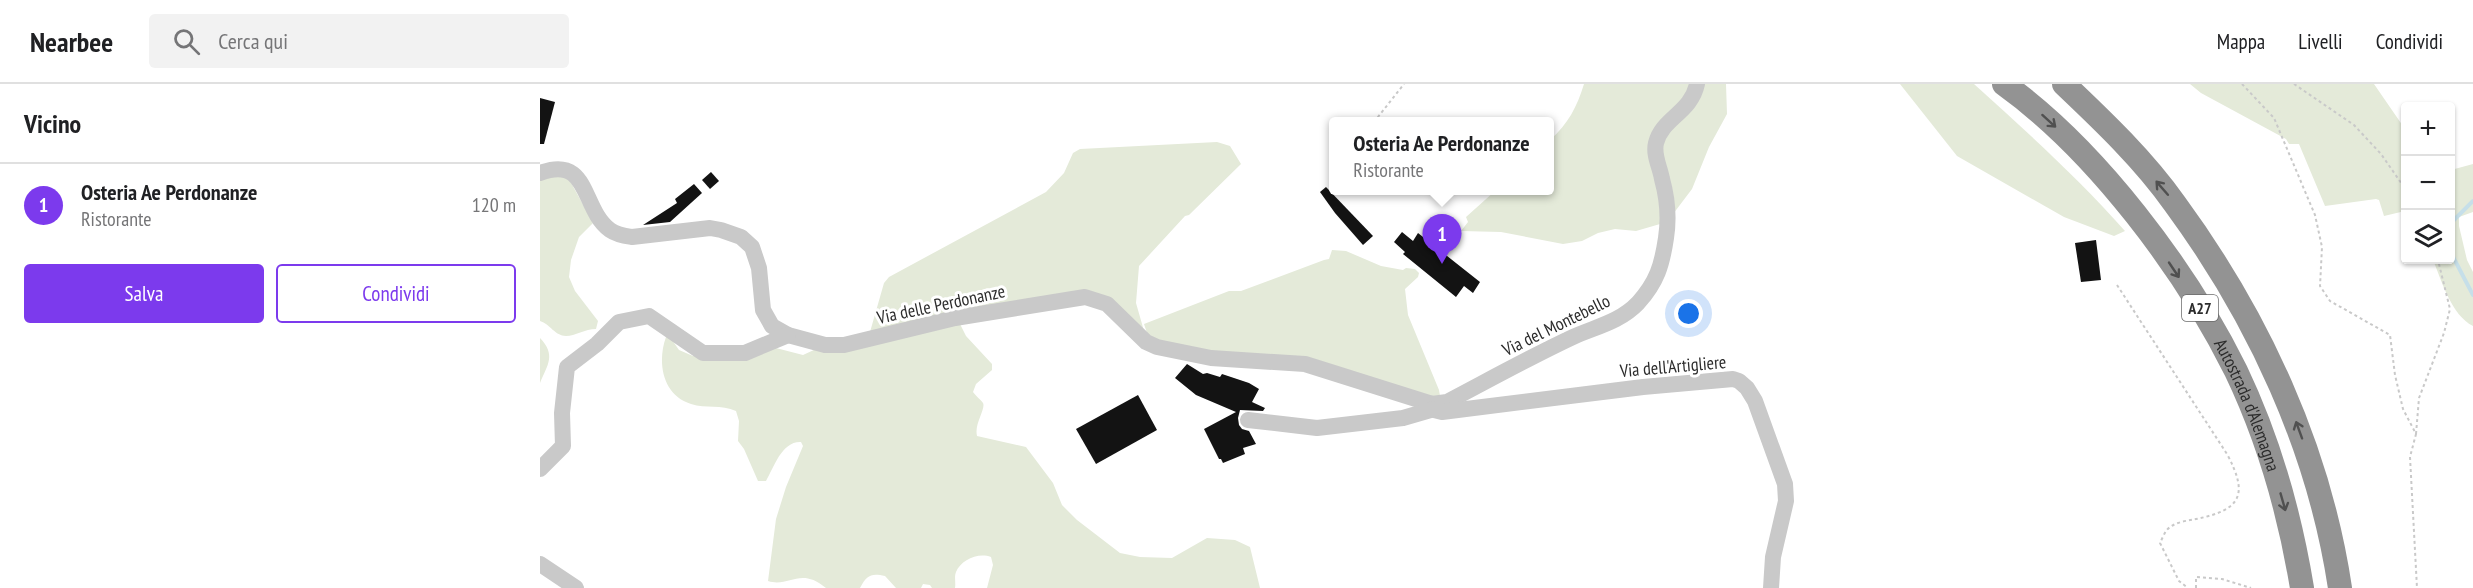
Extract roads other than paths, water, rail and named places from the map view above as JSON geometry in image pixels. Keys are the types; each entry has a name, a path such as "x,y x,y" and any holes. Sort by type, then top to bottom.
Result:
{"highway":[{"name":"Autostrada d'Alemagna","path":"2004,84 2024,98 2083,152 2147,230 2198,305 2236,372 2263,437 2284,504 2302,588"},
{"name":"Autostrada d'Alemagna","path":"2064,84 2107,125 2174,202 2228,282 2268,357 2297,425 2320,495 2340,588"}],"street":[{"name":"Via del Montebello","path":"1433,406 1447,402 1574,337 1609,324 1636,305 1649,289 1662,265 1667,232 1666,207 1657,162 1656,143 1671,119 1685,110 1697,84"},
{"name":"Via delle Perdonanze","path":"540,173 552,168 572,171 604,225 620,235 632,237 710,228 741,237 752,247 756,256 761,303 772,326 788,335 825,345 844,345 955,318 1074,298 1092,298 1107,304 1146,342 1157,347 1211,358 1305,364 1433,406"},
{"path":"540,469 563,446 562,413 567,367 597,344 619,322 649,316 703,353 745,353 788,335"},
{"name":"Via dell'Artigliere","path":"1433,406 1442,412 1643,387 1733,379 1739,381 1748,388 1755,401 1785,484 1786,501 1773,557 1771,588"},
{"path":"1248,420 1317,428 1403,418 1433,406"},
{"path":"540,564 576,588"}],"waterway":[{"path":"2455,219 2473,201"},
{"path":"2455,261 2473,295"}],"place":[{"name":"Osteria Ae Perdonanze","path":"1442,264"}]}
